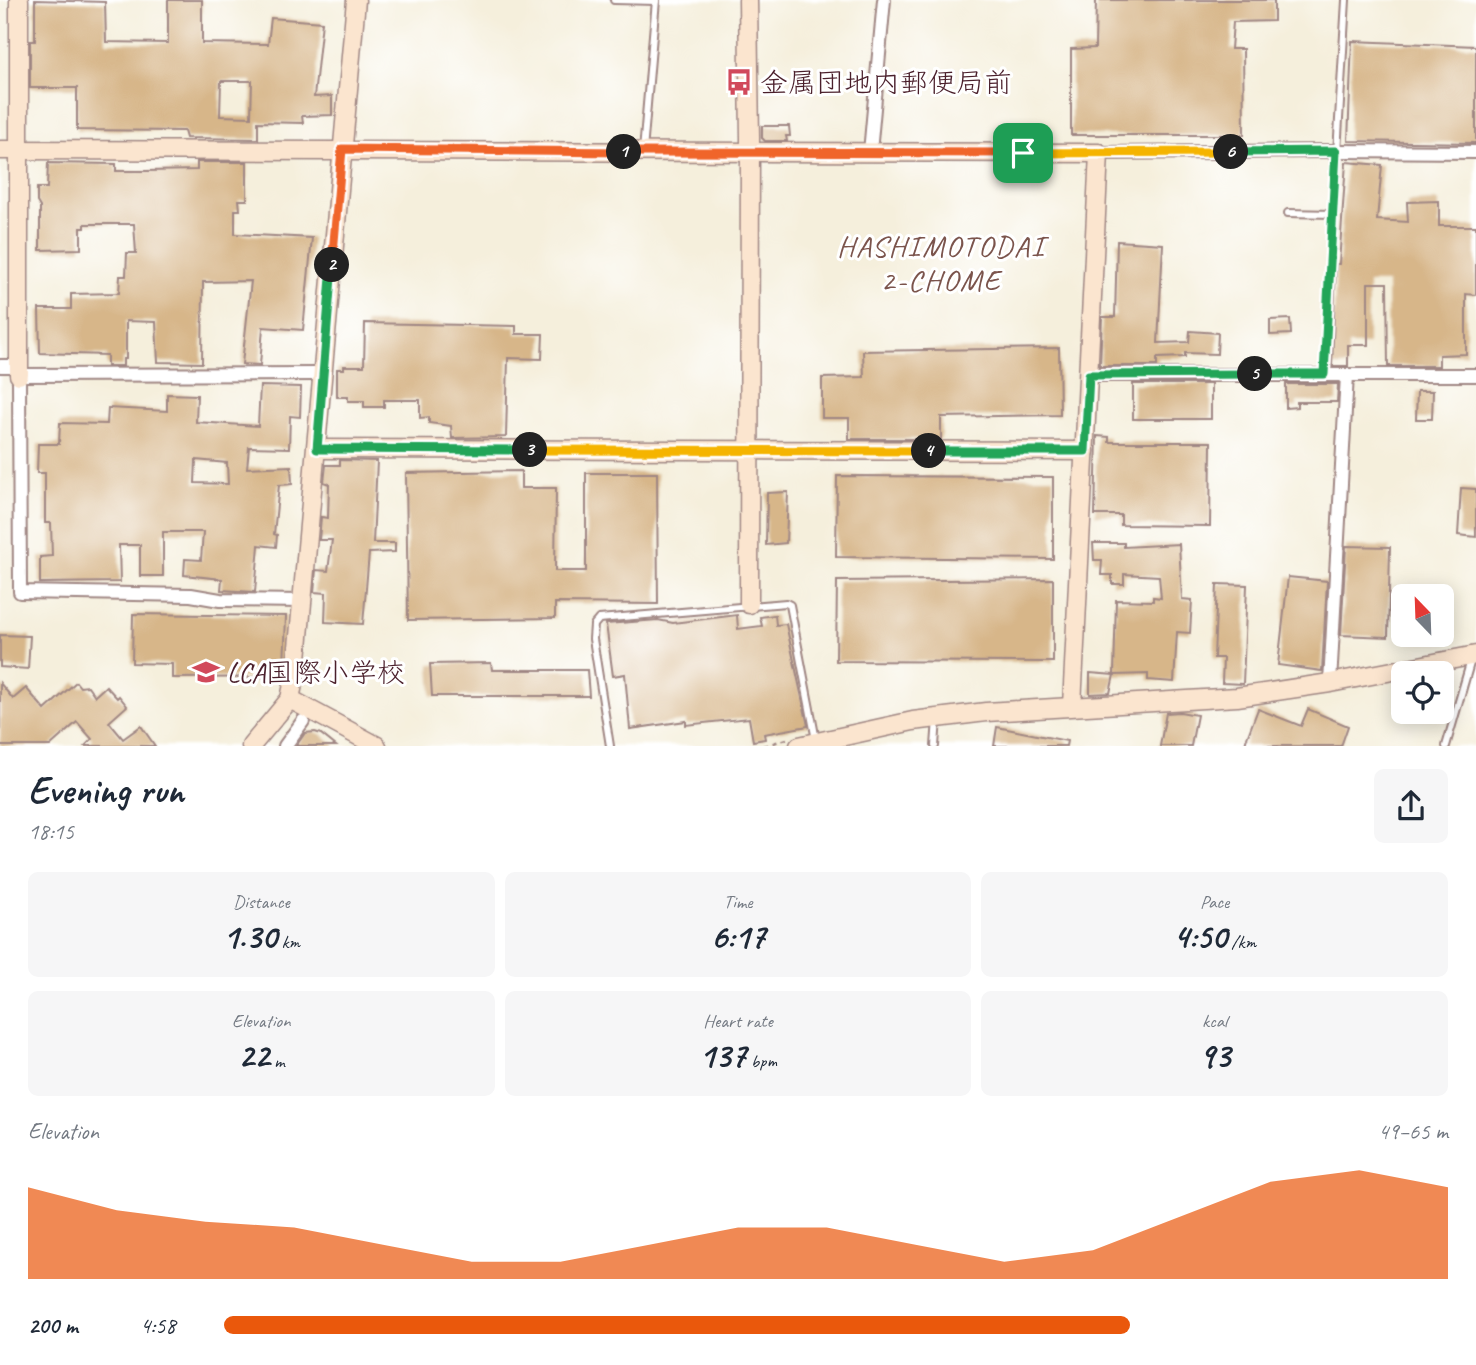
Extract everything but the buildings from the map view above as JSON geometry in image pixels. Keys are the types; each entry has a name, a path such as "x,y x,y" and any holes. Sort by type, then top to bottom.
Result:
{"street":[{"path":"19,0 9,150 19,370 20,592 191,595 220,600 304,601"},
{"path":"251,746 290,699 296,670 356,0"},
{"path":"748,0 749,604"},
{"path":"870,152 884,0"},
{"path":"9,150 1476,152"},
{"path":"1072,706 1100,153"},
{"path":"0,366 19,370 322,374"},
{"path":"1089,375 1476,375"},
{"path":"1330,683 1347,375"},
{"path":"317,449 1085,451"},
{"path":"811,744 937,718 1072,706 1237,697 1330,683 1474,655"},
{"path":"290,699 377,746"},
{"path":"285,746 303,721"}],"lane":[{"path":"614,0 656,0 643,152"},
{"path":"1324,374 1346,0"},
{"path":"1288,214 1333,214"},
{"path":"610,746 593,639 594,625 599,619 749,604 786,603 790,605 811,744"},
{"path":"1446,746 1474,655"},
{"path":"935,746 937,718"}],"place":[{"name":"金属団地内郵便局前","path":"739,82"},
{"name":"LCA国際小学校","path":"206,672"}],"district":[{"name":"HASHIMOTODAI 2-CHOME","path":"941,263"}],"route":[{"path":"342,149 1023,153 1336,151 1324,374 1089,375 1085,451 317,449 342,149"}]}
